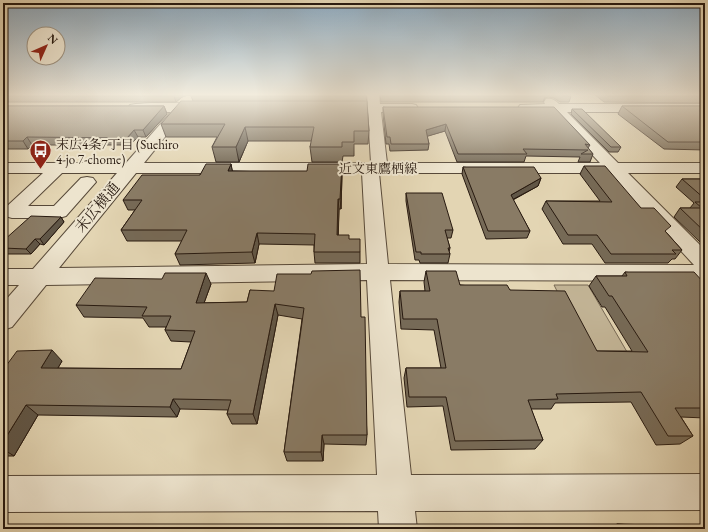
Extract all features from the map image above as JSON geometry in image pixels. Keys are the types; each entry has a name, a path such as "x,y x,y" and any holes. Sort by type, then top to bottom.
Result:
{"street":[{"name":"末広横通","path":"3,320 172,119"},
{"path":"373,119 379,272 398,529"},
{"path":"566,119 705,263"},
{"name":"近文東鷹栖線","path":"3,168 705,168"},
{"path":"58,168 12,212 59,212 87,182"},
{"path":"3,277 37,278 379,272 705,273"},
{"path":"3,494 705,492"}],"shaded area":[{"path":"554,285 588,285 630,357 590,357"}],"building":[{"path":"3,119 153,119 143,130 134,130 127,138 27,137 23,141 3,141"},
{"path":"165,119 368,119 369,131 354,131 354,142 342,142 342,147 310,147 314,127 245,127 236,147 212,147 225,124 161,124"},
{"path":"385,119 565,119 590,145 585,144 593,154 581,154 588,150 523,149 527,154 458,154 446,124 426,130 429,144 391,144 390,137 387,137"},
{"path":"582,119 592,119 621,147 611,147"},
{"path":"638,119 705,119 705,142 668,142"},
{"path":"206,164 231,164 228,171 307,171 308,164 342,164 340,199 338,199 337,235 349,235 349,239 360,239 360,252 314,252 315,234 257,233 252,252 175,254 187,230 121,230 142,200 123,200 142,175 200,175"},
{"path":"584,166 605,166 641,208 654,208 671,226 665,231 682,250 672,250 676,254 611,254 597,235 568,235 546,201 612,202"},
{"path":"463,167 534,167 541,178 511,195 530,231 488,231"},
{"path":"682,179 705,179 705,199"},
{"path":"406,193 442,193 453,230 445,230 450,248 448,248 450,254 421,254 421,252 416,252"},
{"path":"695,202 705,202 705,232 680,208 702,208"},
{"path":"31,216 61,217 40,239 35,239 26,249 3,248 3,241"},
{"path":"360,270 361,317 365,317 367,435 322,435 321,452 284,452 304,308 275,304 253,414 227,414 231,400 173,399 170,407 26,405 3,442 3,370 17,351 52,350 41,368 181,369 195,331 165,330 171,316 142,316 147,307 76,305 95,278 162,279 165,273 206,273 196,303 247,302 250,290 274,291 277,274 311,274 312,271"},
{"path":"426,271 456,271 460,285 507,285 510,290 565,291 597,351 648,352 612,296 609,296 596,276 627,276 625,272 694,272 705,284 705,408 675,408 693,436 668,436 641,392 556,394 558,399 528,400 543,440 455,441 446,397 409,397 406,368 446,368 437,319 403,319 400,291 430,291"},
{"path":"617,524 686,526 688,529 533,529 618,527"}],"place":[{"name":"末広4条7丁目 (Suehiro 4-jo 7-chome)","path":"41,170"}]}
